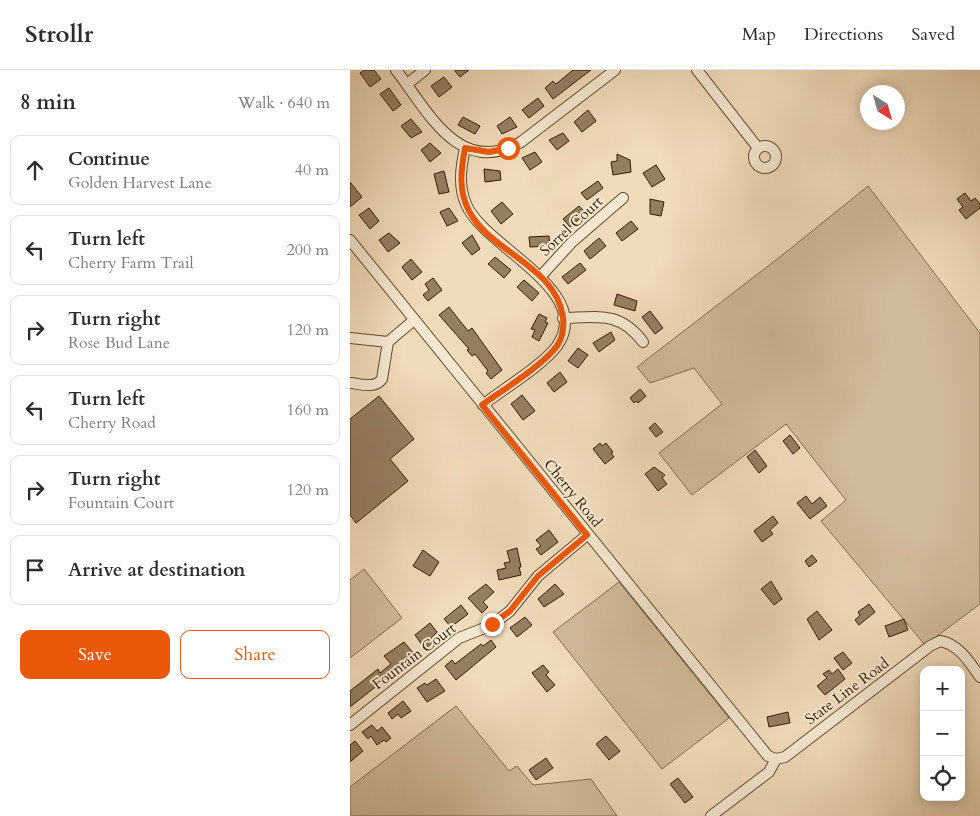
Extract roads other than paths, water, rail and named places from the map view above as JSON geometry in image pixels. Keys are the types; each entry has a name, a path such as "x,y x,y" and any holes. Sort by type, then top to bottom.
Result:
{"street":[{"path":"396,70 442,131 465,148 489,152 514,146 615,70"},
{"path":"407,84 425,70"},
{"path":"697,70 758,148"},
{"path":"465,148 461,185 470,212 482,228 541,276 554,292 563,318 561,337 552,352 482,405"},
{"name":"Sorrel Court","path":"541,276 572,242 623,198"},
{"name":"Cherry Road","path":"350,240 762,751 776,759"},
{"path":"563,318 616,319 628,325 643,342"},
{"path":"350,383 372,386 380,382 388,342 414,320"},
{"path":"350,338 388,342"},
{"name":"Fountain Court","path":"350,725 459,638 492,624 510,611 538,576 587,535"},
{"name":"State Line Road","path":"776,759 785,757 794,751 935,643 940,641 953,645 980,677"},
{"path":"711,816 769,772 776,759"}]}
